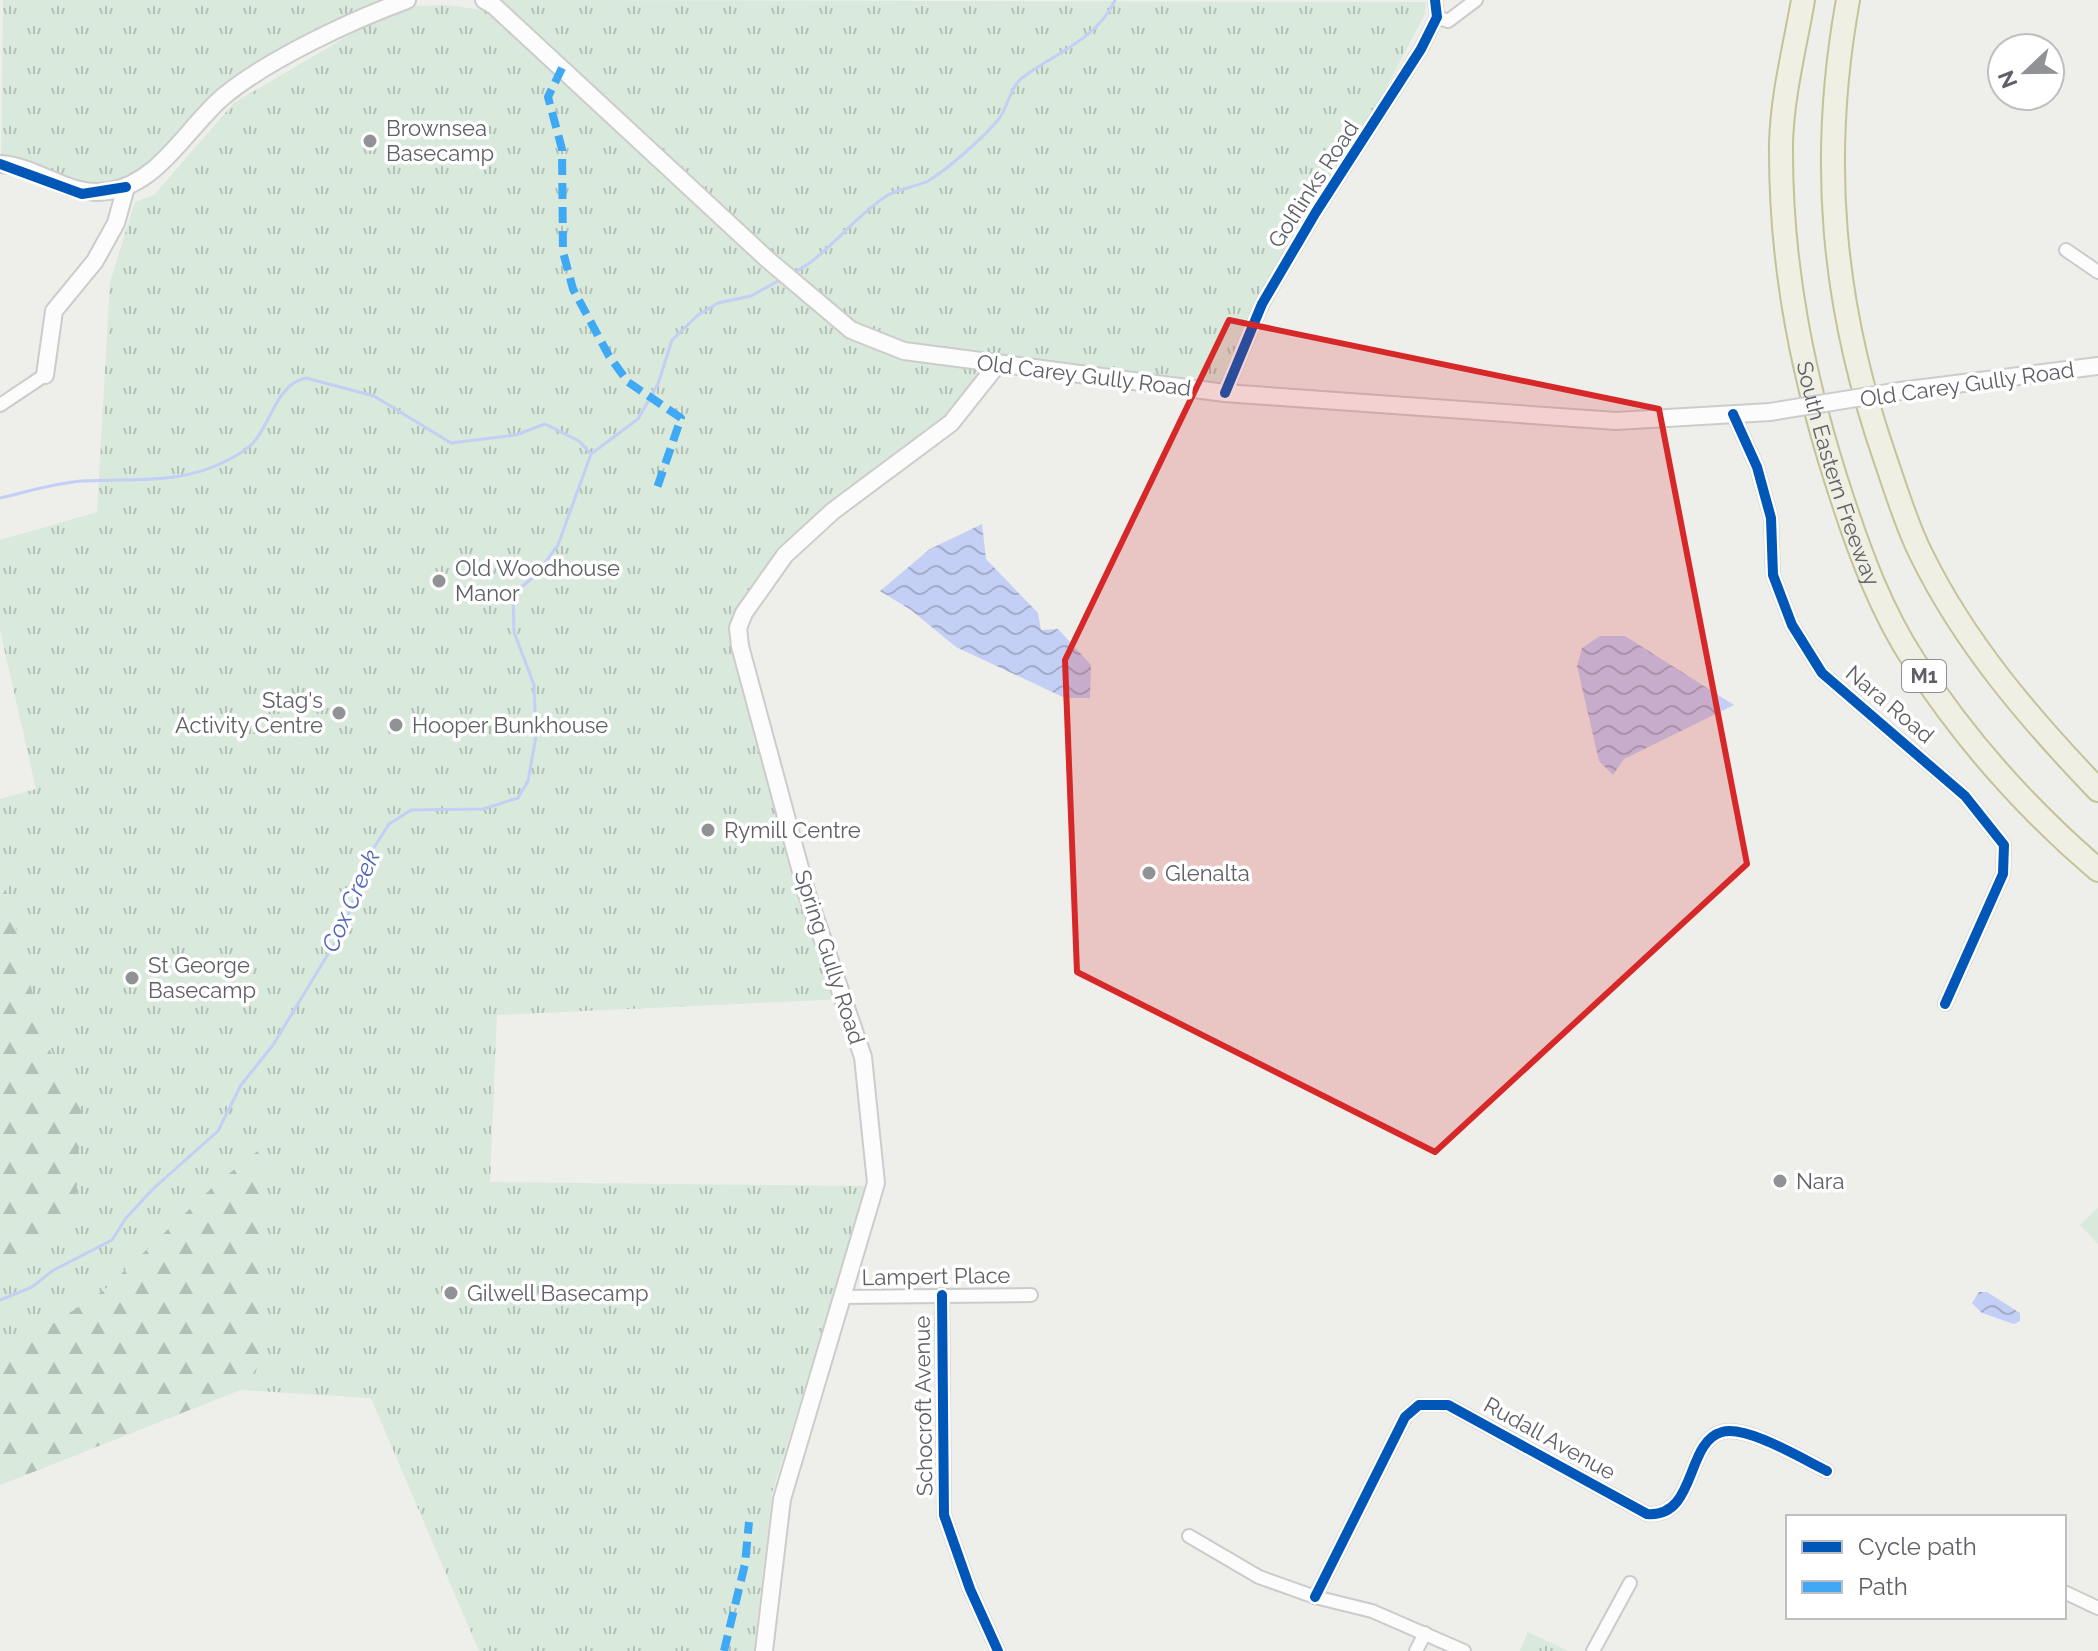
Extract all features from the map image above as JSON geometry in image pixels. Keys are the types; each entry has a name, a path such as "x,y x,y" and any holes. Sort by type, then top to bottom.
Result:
{"highway":[{"name":"South Eastern Freeway","path":"1803,0 1782,123 1784,242 1793,316 1803,363 1821,436 1857,545 1876,590 1913,660 1950,713 2002,777 2098,870"},
{"path":"1848,0 1832,118 1833,226 1841,291 1877,435 1920,554 1948,601 2007,688 2098,790"}],"main road":[{"path":"0,164 82,194 126,187 156,167 224,96 271,66 407,0"},
{"name":"Old Carey Gully Road","path":"484,0 787,276 851,330 904,351 1225,393 1616,421 1770,412 1900,391 2098,366"},
{"path":"45,375 54,311 95,261 116,223 126,187"},
{"name":"Spring Gully Road","path":"764,1651 782,1499 876,1183 863,1057 807,894 740,646 738,628 785,555 833,511 951,423 997,365"}],"street":[{"path":"1435,0 1437,17 1448,21 1476,0"},
{"name":"Golflinks Road","path":"1225,393 1262,304 1316,212 1393,97 1437,17"},
{"path":"2066,250 2098,272"},
{"path":"0,405 45,375"},
{"name":"Nara Road","path":"1733,414 1757,467 1771,518 1773,575 1792,625 1822,673 1965,796 2004,845 2003,874 1945,1004"},
{"name":"Schocroft Avenue","path":"942,1295 944,1515 970,1589 998,1651"},
{"name":"Lampert Place","path":"842,1297 1031,1295"},
{"name":"Rudall Avenue","path":"1315,1597 1405,1417 1419,1405 1448,1405 1647,1514 1659,1515 1674,1507 1709,1439 1723,1431 1751,1435 1827,1471"},
{"path":"1189,1536 1259,1577 1315,1597 1372,1611 1464,1651"},
{"path":"1593,1651 1630,1583"},
{"path":"2066,1593 2098,1608"},
{"path":"1416,1651 1425,1633"}],"highlighted area":[{"path":"1229,320 1659,409 1747,864 1435,1152 1077,972 1065,660"}],"green space":[{"path":"3,0 407,0 271,66 188,135 110,191 1,163"},
{"path":"484,0 1426,2 1425,14 1225,393 997,365 951,423 785,555 738,628 845,999 497,1015 490,1182 867,1186 772,1493 754,1651 479,1651 371,1398 240,1390 0,1485 0,799 36,789 0,630 0,540 97,512 110,282 135,202 154,195 234,103 397,7 446,5 497,12"},
{"path":"0,868 45,1041 81,1110 76,1201 0,1278"},
{"path":"259,1150 265,1357 240,1390 0,1485 0,1358 103,1291 216,1184"},
{"path":"2098,1208 2098,1244 2080,1225"},
{"path":"1528,1632 1568,1651 1520,1651"}],"water":[{"path":"982,524 986,559 1038,613 1041,630 1058,629 1091,665 1090,698 1065,698 956,647 911,610 880,591 930,549"},
{"path":"1600,636 1625,636 1734,705 1624,759 1613,775 1599,761 1577,666 1582,648"},
{"path":"1979,1292 1987,1292 2020,1313 2020,1321 2014,1324 1982,1313 1972,1303"}],"waterway":[{"name":"Cox Creek","path":"794,273 819,255 875,204 888,195 928,181 955,161 998,120 1018,82 1098,25 1115,0"},
{"name":"Cox Creek","path":"0,1300 32,1287 52,1271 112,1240 126,1218 154,1188 218,1131 241,1085 273,1045 339,936 353,903 361,868 389,824 411,810 483,809 518,798 528,781 536,736 534,685 514,632 513,594 536,575 558,545 591,454 638,419 658,384 672,340 698,315 718,303 751,296 780,280"},
{"path":"0,498 63,483 158,479 210,468 253,443 281,396 296,382 306,378 374,396 451,443 516,435 545,424 579,441 591,454"}],"marked path":[{"path":"562,68 548,97 562,149 563,252 573,289 609,356 628,382 681,418 657,488"},
{"path":"724,1651 745,1564 749,1522"}],"cycle path":[{"path":"1225,393 1262,304 1316,212 1421,49 1437,17 1435,0"},
{"path":"0,164 82,194 126,187"},
{"path":"1733,414 1757,467 1771,518 1773,575 1792,625 1822,673 1965,796 2004,845 2003,874 1945,1004"},
{"path":"942,1295 944,1515 970,1589 998,1651"},
{"path":"1315,1597 1405,1417 1419,1405 1448,1405 1647,1514 1663,1512 1675,1504 1702,1450 1710,1439 1722,1432 1733,1431 1760,1438 1827,1471"}],"place":[{"name":"Brownsea Basecamp","path":"370,141"},
{"name":"Old Woodhouse Manor","path":"439,581"},
{"name":"Stag's Activity Centre","path":"339,713"},
{"name":"Hooper Bunkhouse","path":"396,725"},
{"name":"Rymill Centre","path":"708,830"},
{"name":"Glenalta","path":"1149,873"},
{"name":"St George Basecamp","path":"132,978"},
{"name":"Nara","path":"1780,1181"},
{"name":"Gilwell Basecamp","path":"451,1293"}]}
